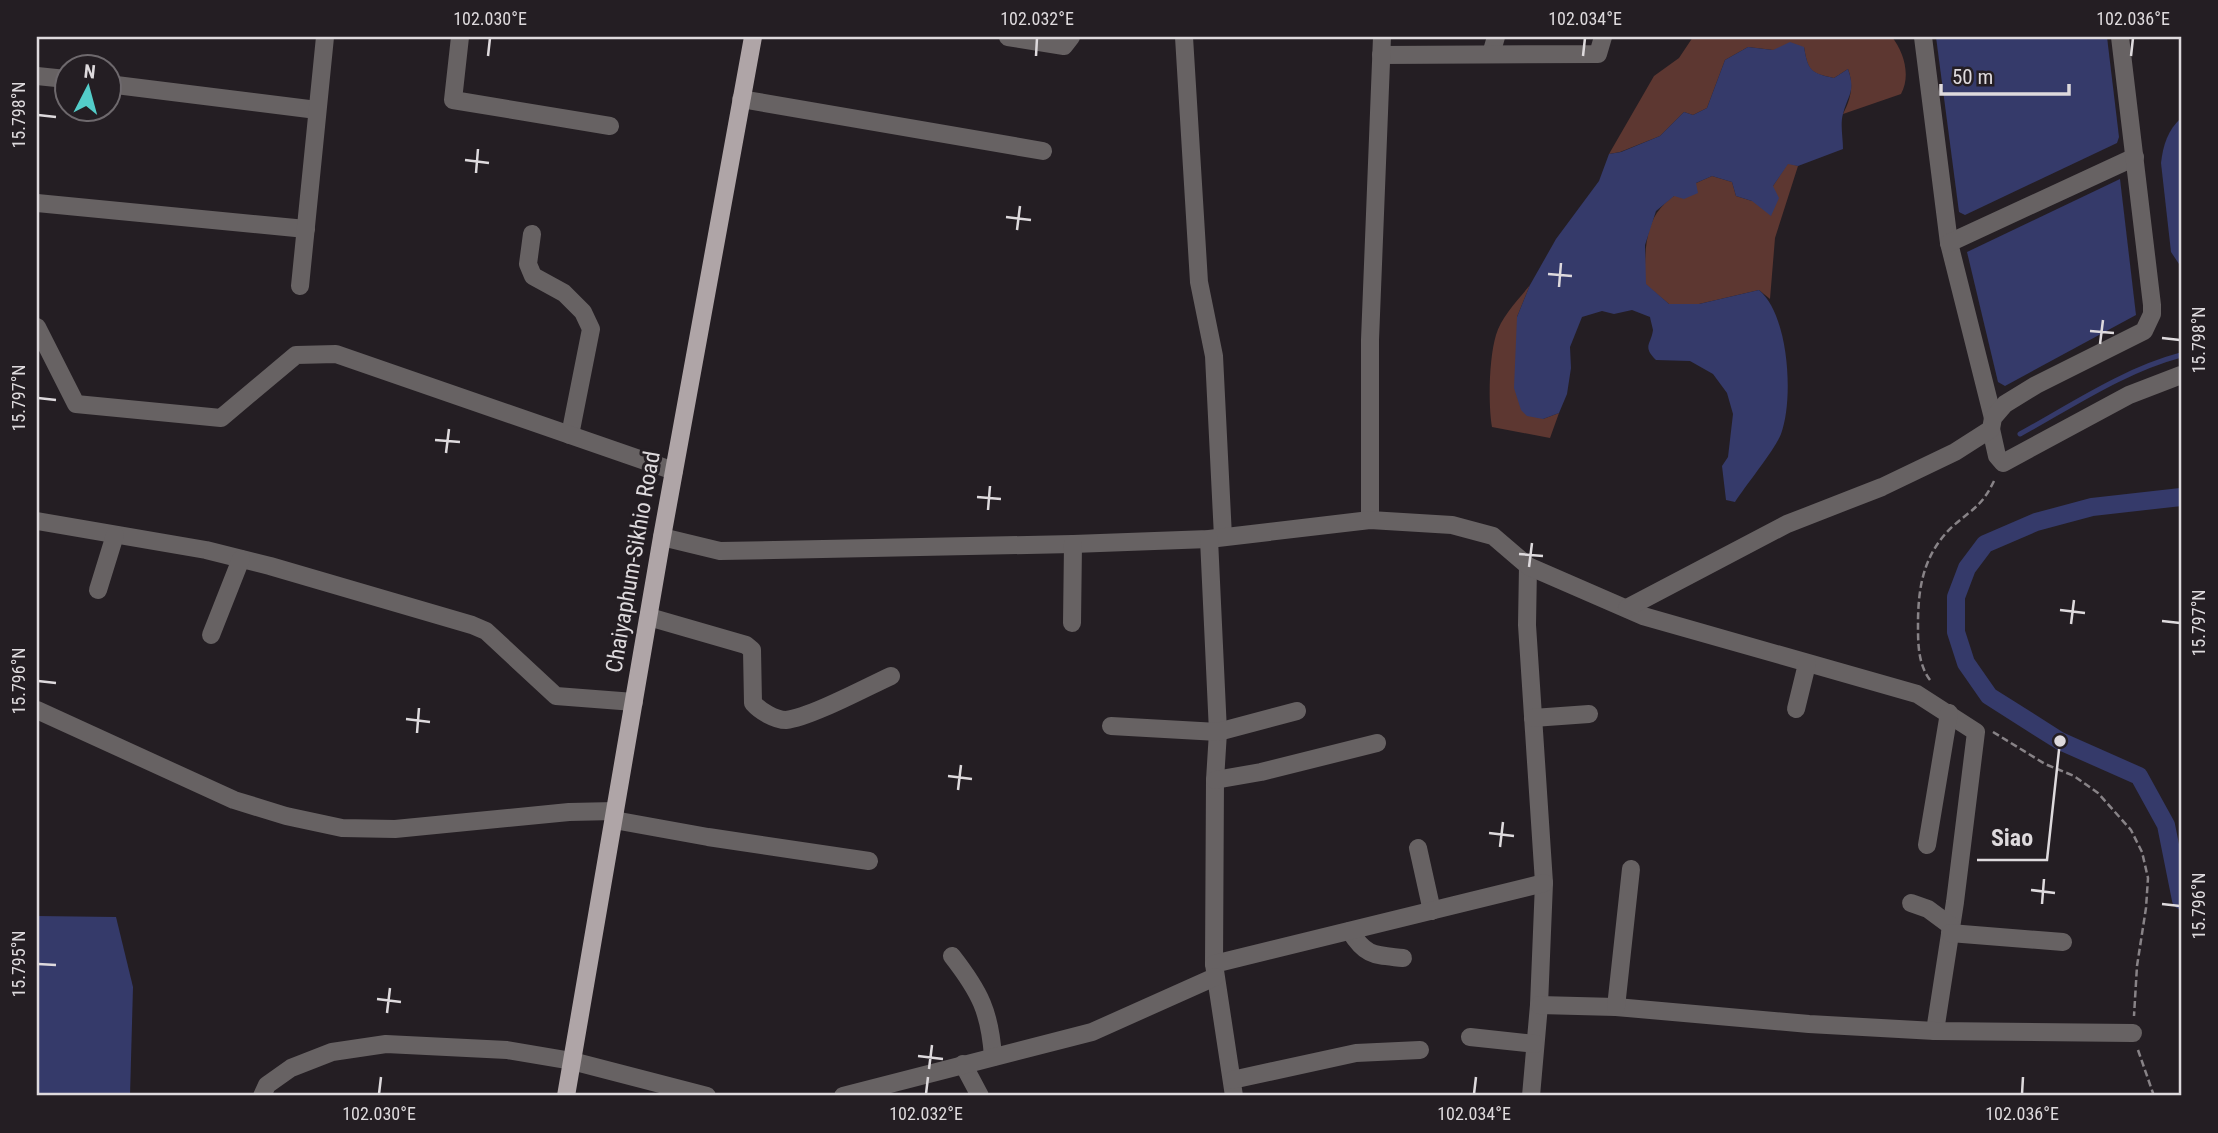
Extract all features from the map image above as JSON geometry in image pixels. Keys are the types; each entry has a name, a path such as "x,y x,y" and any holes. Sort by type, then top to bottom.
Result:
{"main road":[{"name":"Chaiyaphum-Sikhio Road","path":"566,1096 662,537 753,37"}],"street":[{"path":"300,286 325,37"},
{"path":"460,37 453,100 610,126"},
{"path":"1008,37 1064,46 1071,37"},
{"path":"1184,37 1199,282 1214,356 1217,732 1214,971 1233,1088 1356,1053 1419,1051"},
{"path":"1923,37 1949,243 1995,441"},
{"path":"1995,441 2005,404 2036,385 2144,331 2149,324 2152,304 2120,37"},
{"path":"1370,520 1370,340 1382,46 1600,45"},
{"path":"122,86 317,110"},
{"path":"741,99 1042,151"},
{"path":"1949,243 2135,157"},
{"path":"37,203 306,229"},
{"path":"532,234 528,264 533,276 564,293 583,312 591,329 570,435"},
{"path":"37,327 76,404 221,418 296,355 336,354 674,471"},
{"path":"1627,608 1787,524 1882,487 1955,452 2129,396 2181,375"},
{"path":"662,537 720,551 1073,544 1216,538 1370,520 1452,525 1493,536 1528,566 1643,615 1917,694 1976,732 1936,1031"},
{"path":"37,521 206,550 472,625 495,639 556,696 634,702"},
{"path":"97,590 115,535"},
{"path":"1072,623 1073,544"},
{"path":"211,635 241,559"},
{"path":"1528,566 1527,625 1544,883 1539,1005 1531,1096"},
{"path":"649,617 746,645 752,650 754,662 753,703 759,710 783,720 800,717 891,676"},
{"path":"1796,709 1807,664"},
{"path":"37,710 234,800 286,816 342,828 395,829 569,812 615,815 708,837 869,861"},
{"path":"1111,726 1217,732 1297,711"},
{"path":"1927,845 1949,713"},
{"path":"1533,718 1589,714"},
{"path":"1215,779 1261,772 1377,743"},
{"path":"1418,848 1432,911"},
{"path":"1616,1007 1631,869"},
{"path":"843,1096 1092,1032 1214,971 1350,931 1544,883"},
{"path":"1911,903 1928,909 1951,930 2063,942"},
{"path":"1350,931 1359,946 1370,954 1404,958"},
{"path":"953,956 984,1004 993,1057"},
{"path":"1539,1005 1616,1007 1809,1024 1936,1031 2133,1033"},
{"path":"1470,1037 1535,1044"},
{"path":"262,1096 267,1085 291,1068 332,1052 386,1044 507,1050 572,1061 707,1096"},
{"path":"963,1064 980,1096"}],"path":[{"path":"1935,688 1921,668 1918,592 1927,561 1951,528 1985,500 1995,441"},
{"path":"1991,731 2045,764 2074,776 2098,793 2131,830 2142,852 2148,878 2137,966 2133,1033 2154,1096"}],"shaded area":[{"path":"1693,37 1892,37 1905,64 1904,87 1901,94 1843,114 1851,92 1848,69 1834,78 1815,72 1809,66 1804,47 1773,50 1748,47 1725,60 1707,108 1693,115 1684,112 1660,136 1609,154 1654,76 1679,58"},
{"path":"1788,163 1798,166 1775,238 1770,299 1759,290 1699,304 1669,304 1645,284 1646,244 1655,216 1664,205 1692,185 1712,176 1732,182 1736,196 1752,201 1773,186"},
{"path":"1530,285 1517,317 1543,419 1559,413 1550,438 1492,427 1491,368 1496,335 1506,315"}],"water":[{"path":"1936,37 2107,37 2119,137 2117,143 1965,215 1959,212"},
{"path":"1790,42 1804,47 1809,66 1815,72 1834,78 1848,69 1851,88 1842,118 1843,149 1798,166 1788,164 1773,186 1779,198 1771,216 1752,201 1736,196 1732,182 1712,176 1696,183 1698,193 1684,199 1674,196 1656,211 1645,245 1646,284 1669,304 1699,304 1759,290 1777,318 1783,337 1788,380 1785,419 1777,441 1735,502 1726,500 1722,466 1728,457 1733,414 1727,393 1713,374 1690,361 1656,360 1648,348 1653,330 1650,317 1632,310 1614,314 1602,311 1582,317 1570,347 1571,368 1567,394 1559,413 1543,419 1527,416 1521,410 1514,388 1517,317 1530,285 1556,239 1599,181 1609,154 1621,152 1660,136 1684,112 1693,115 1707,108 1725,60 1748,47 1773,50"},
{"path":"2181,118 2181,267 2171,252 2161,163 2167,138"},
{"path":"2120,179 2136,315 2005,386 1998,382 1967,252"},
{"path":"37,916 116,917 133,987 130,1096 37,1096"}],"waterway":[{"path":"2020,434 2118,379 2181,355"},
{"path":"2181,497 2092,507 2036,522 1985,544 1967,568 1956,597 1956,632 1966,663 1989,696 2060,741 2139,776 2166,825 2181,900"}],"place":[{"name":"Siao","path":"2060,741"}]}
